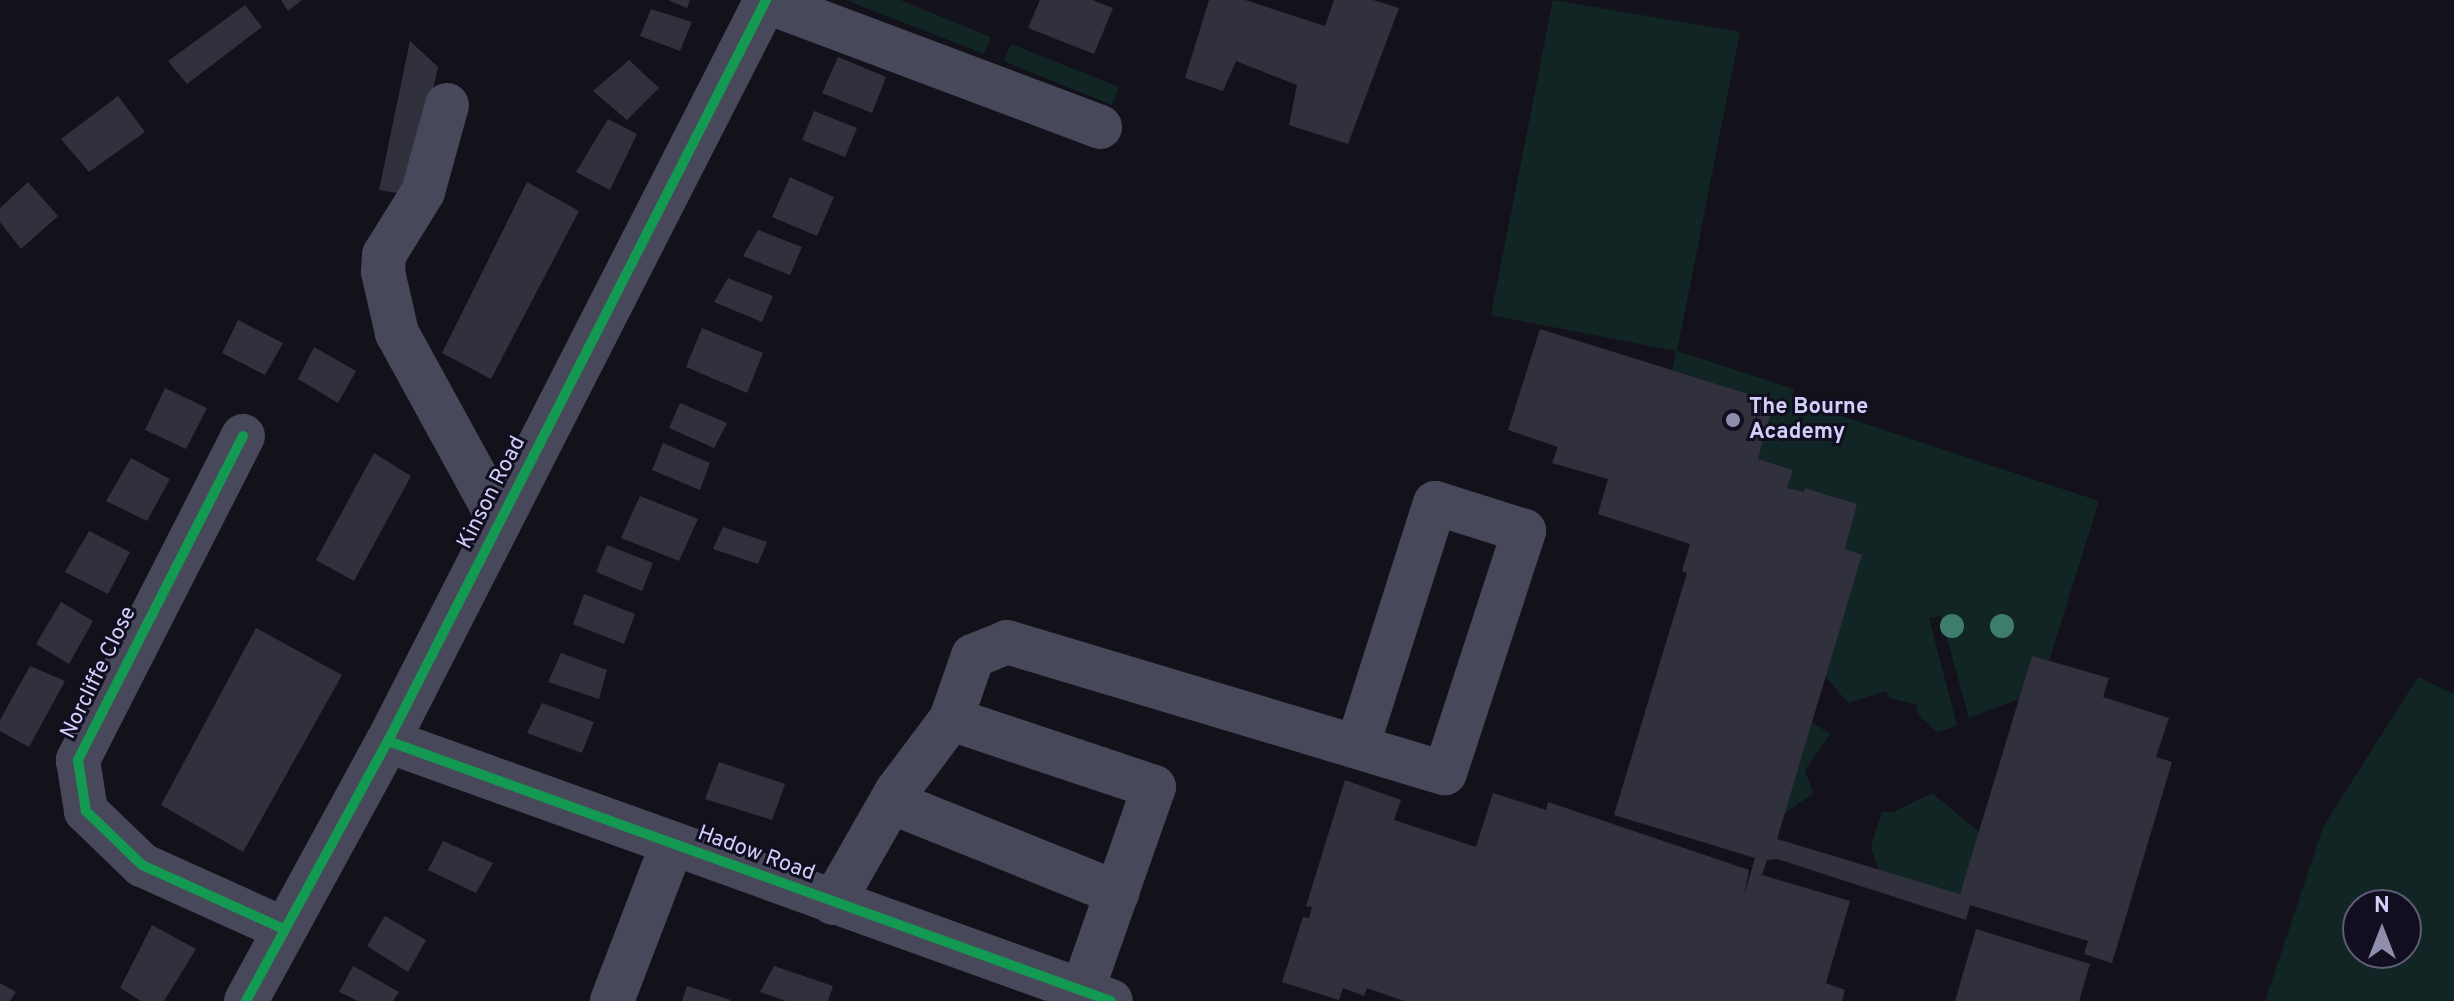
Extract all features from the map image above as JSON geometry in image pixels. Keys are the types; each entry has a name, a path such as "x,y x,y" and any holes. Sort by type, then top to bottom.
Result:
{"street":[{"path":"766,0 1100,127"},
{"name":"Kinson Road","path":"246,1001 388,741 766,0"},
{"path":"447,105 423,192 384,255 383,272 397,333 500,521"},
{"name":"Norcliffe Close","path":"243,436 78,760 86,811 142,865 284,929"},
{"path":"833,903 891,802 951,719 973,656 1007,642 1445,773 1524,531 1435,503 1358,745"},
{"path":"951,719 1154,787 1117,893 1096,996"},
{"name":"Hadow Road","path":"388,741 1096,996"},
{"path":"891,802 1117,893"},
{"path":"612,1001 672,845"}],"green space":[{"path":"846,0 900,0 991,37 984,54"},
{"path":"1553,0 1740,32 1677,351 1794,389 1793,400 2099,501 2049,661 2032,656 2019,699 1969,718 1941,616 1929,618 1957,726 1937,732 1916,712 1918,705 1889,698 1886,691 1848,703 1825,676 1862,556 1845,549 1857,504 1806,488 1804,492 1787,488 1793,470 1758,459 1774,402 1672,370 1676,351 1491,315"},
{"path":"1011,44 1119,87 1112,105 1004,61"},
{"path":"2418,677 2454,694 2454,1001 2265,1001 2323,827"},
{"path":"1812,722 1830,734 1805,770 1813,793 1784,814"},
{"path":"1932,793 1979,832 1960,894 1879,870 1871,847 1882,811 1892,813"}],"building":[{"path":"281,0 302,0 288,11"},
{"path":"668,0 690,0 687,8"},
{"path":"1040,0 1092,0 1113,8 1094,54 1028,28"},
{"path":"1209,0 1245,0 1325,26 1334,0 1373,0 1399,8 1348,144 1289,125 1297,85 1236,61 1223,91 1185,78"},
{"path":"245,5 262,27 187,84 168,61"},
{"path":"651,9 692,22 680,51 640,36"},
{"path":"410,41 438,67 409,195 379,190"},
{"path":"838,57 886,77 872,113 822,93"},
{"path":"629,60 659,88 627,120 593,91"},
{"path":"118,96 145,132 89,172 61,139"},
{"path":"814,111 857,128 845,157 802,140"},
{"path":"608,119 637,134 610,190 576,172"},
{"path":"790,177 834,197 817,236 772,217"},
{"path":"28,182 58,216 21,249 0,222 0,208"},
{"path":"527,182 579,211 491,379 442,353"},
{"path":"758,230 802,247 790,275 743,256"},
{"path":"728,278 773,296 762,322 714,302"},
{"path":"238,320 283,343 265,375 222,353"},
{"path":"702,328 763,353 747,393 686,367"},
{"path":"1540,329 1774,402 1758,459 1793,470 1787,488 1804,492 1805,488 1857,504 1845,549 1862,555 1777,839 1960,894 2032,656 2109,678 2103,697 2169,718 2156,757 2172,762 2112,963 2084,954 2088,941 1970,905 1966,920 1777,859 1767,860 1762,875 1850,901 1826,983 1845,990 1842,1001 1404,1001 1367,988 1364,996 1343,988 1339,1000 1282,982 1303,917 1309,918 1312,907 1306,906 1345,780 1401,800 1394,820 1476,847 1493,793 1546,810 1548,802 1749,870 1744,896 1755,858 1614,815 1687,573 1682,571 1690,544 1598,514 1608,479 1552,463 1558,447 1508,430"},
{"path":"314,347 356,371 338,403 298,379"},
{"path":"165,388 207,408 186,449 145,430"},
{"path":"680,403 727,423 714,448 669,428"},
{"path":"663,443 710,463 700,490 652,470"},
{"path":"374,453 411,476 354,581 316,560"},
{"path":"131,458 170,479 147,521 106,501"},
{"path":"640,496 698,519 679,561 621,538"},
{"path":"723,527 767,542 758,564 713,549"},
{"path":"89,531 130,552 108,594 65,572"},
{"path":"607,545 653,563 642,591 596,572"},
{"path":"584,594 635,614 624,644 573,624"},
{"path":"61,602 93,621 69,664 36,644"},
{"path":"256,628 342,675 243,852 161,805"},
{"path":"561,653 607,670 599,699 548,682"},
{"path":"30,666 65,681 29,747 0,731 0,720"},
{"path":"542,703 594,722 582,753 527,733"},
{"path":"719,762 785,784 772,820 705,799"},
{"path":"443,841 493,863 476,893 428,870"},
{"path":"385,916 426,940 408,972 367,946"},
{"path":"152,925 196,949 164,1001 141,1001 120,988"},
{"path":"1976,929 2090,964 2079,1001 1955,1001"},
{"path":"353,966 399,992 393,1001 358,1001 339,992"},
{"path":"774,966 833,986 828,1001 786,1001 760,992"},
{"path":"0,983 16,992 10,1001 0,1001"},
{"path":"687,986 731,1000 682,1001"}],"cycle path":[{"path":"246,1001 388,741 766,0"},
{"path":"243,436 78,760 86,811 142,865 284,929"},
{"path":"388,741 1111,1001"}],"place":[{"name":"The Bourne Academy","path":"1733,420"}]}
